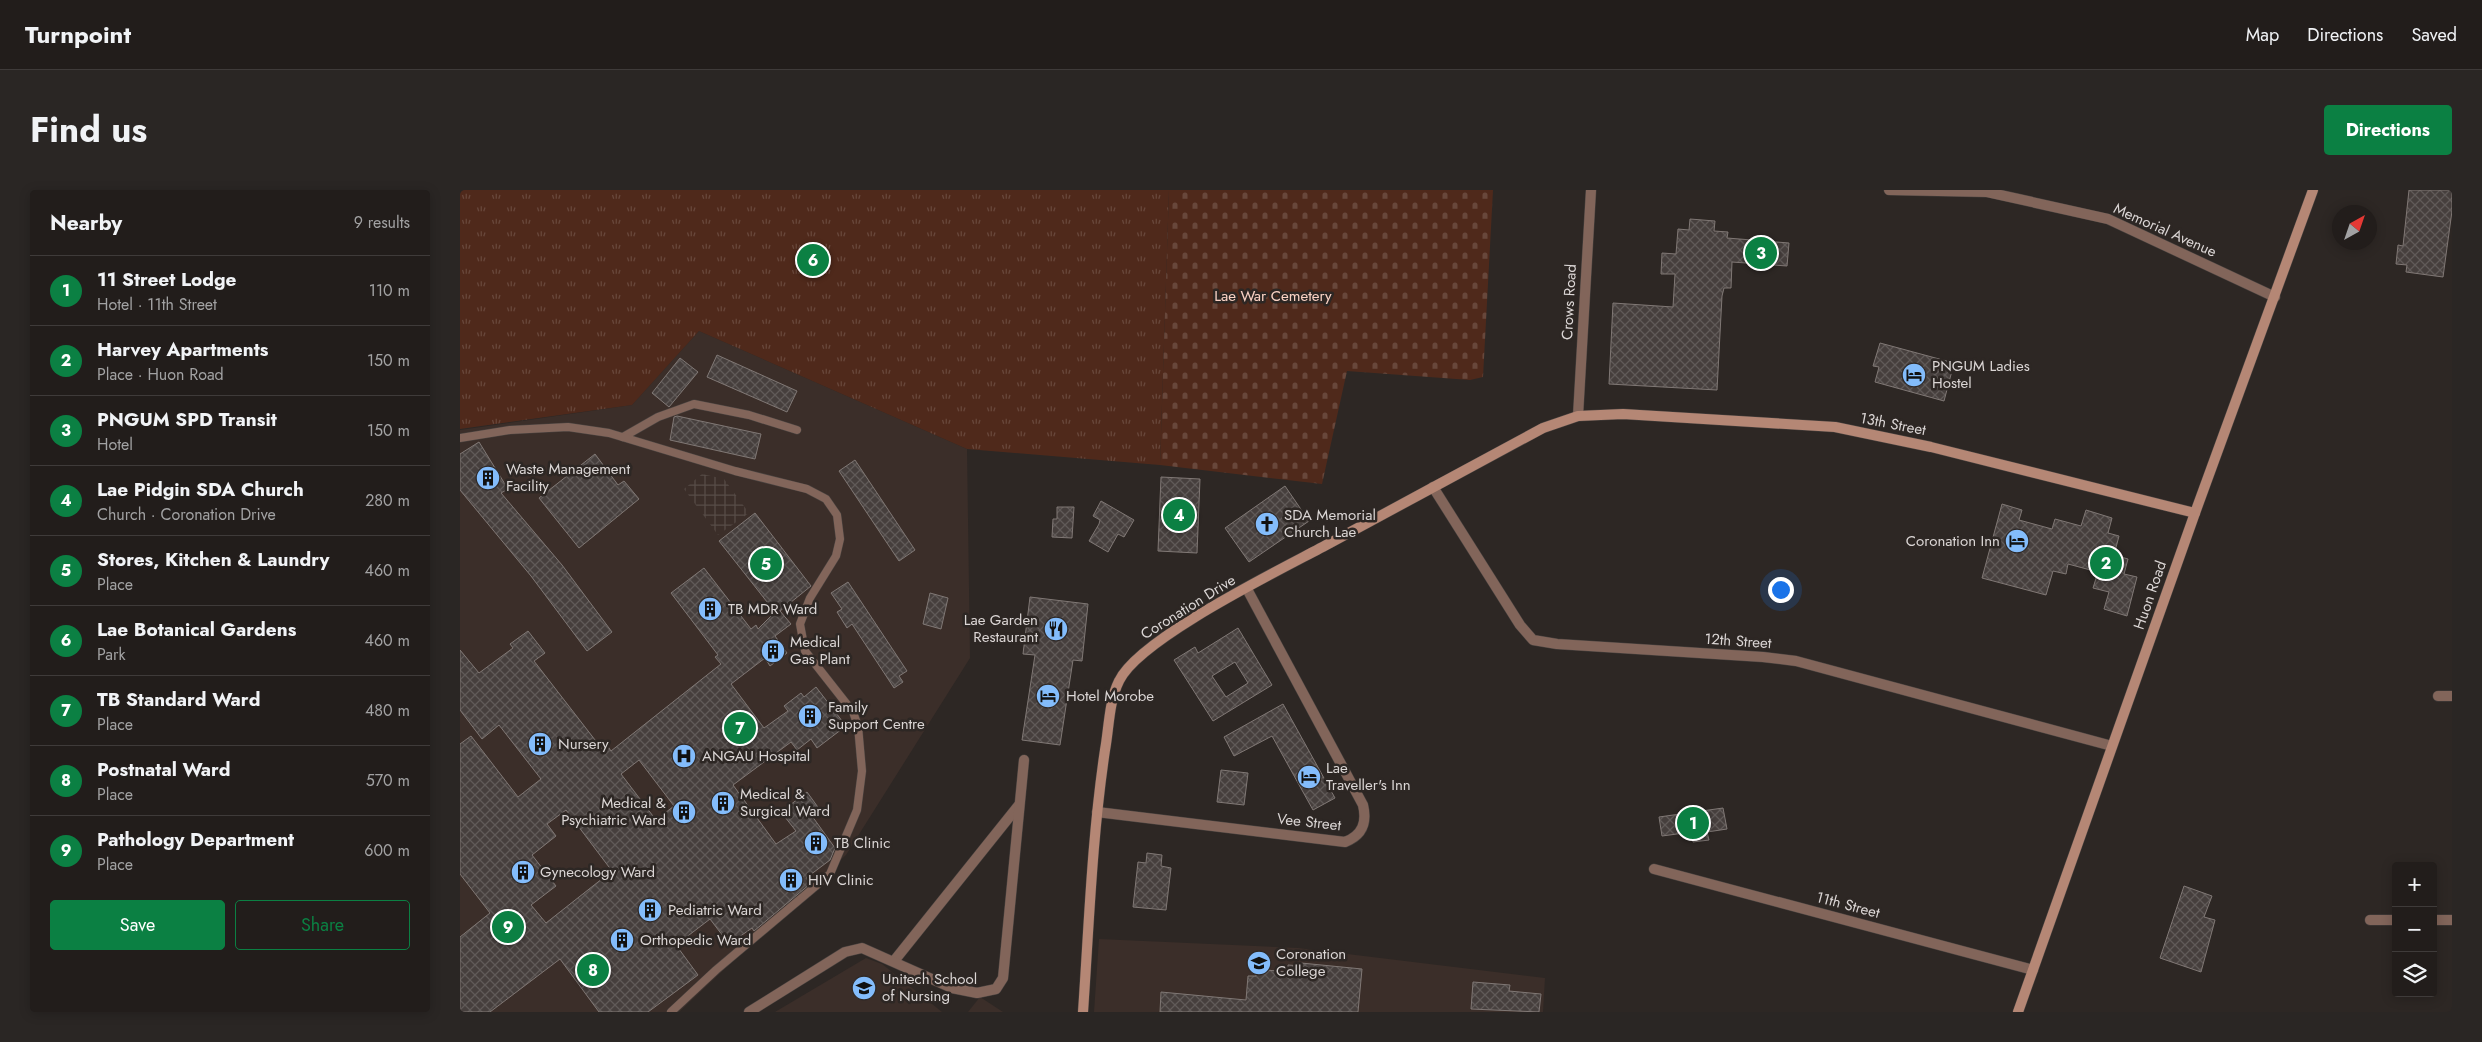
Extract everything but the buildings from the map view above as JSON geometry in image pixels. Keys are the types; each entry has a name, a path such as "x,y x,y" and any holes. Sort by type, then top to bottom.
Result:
{"street":[{"name":"Crows Road","path":"1578,416 1591,190"},
{"name":"Memorial Avenue","path":"1889,190 1987,192 2108,219 2275,297"},
{"name":"Huon Road","path":"2018,1012 2195,512 2313,190"},
{"name":"13th Street","path":"1578,416 1623,414 1835,427 1931,447 2195,512"},
{"name":"Coronation Drive","path":"1083,1012 1097,812 1113,700 1119,680 1147,649 1247,588 1543,428 1578,416"},
{"name":"12th Street","path":"1433,487 1520,625 1533,640 1557,644 1763,657 1796,661 2112,746"},
{"name":"Vee Street","path":"1097,812 1345,842 1357,836 1363,828 1365,814 1363,805 1247,588"},
{"path":"2438,696 2452,696"},
{"path":"749,1012 845,952 862,948 952,988 978,993 996,989 1003,978 1024,760"},
{"path":"894,961 1020,804"},
{"name":"11th Street","path":"1654,869 2033,970"},
{"path":"2370,920 2392,920"},
{"path":"2437,920 2452,920"}],"lane":[{"path":"624,437 658,417 694,404 749,414 797,430"},
{"path":"460,438 510,430 568,427 624,437 735,471 807,489 826,499 837,515 840,539 836,556 810,598 800,624 805,651 853,712 861,743 862,771 857,810 830,874 716,970 671,1012"}],"shaded area":[{"name":"ANGAU Hospital","path":"699,331 967,449 970,658 846,855 679,1012 460,1012 460,430 632,405"},
{"path":"702,474 724,479 749,513 718,535 684,489"},
{"name":"Coronation College","path":"1099,939 1298,948 1545,978 1543,1012 1094,1012"},
{"name":"Unitech School of Nursing","path":"866,958 882,964 942,1012 775,1012"},
{"name":"Unitech School of Nursing","path":"980,997 1003,1012 968,1012"}],"green space":[{"path":"460,190 1169,190 1160,465 967,449 699,331 632,405 460,429"},
{"name":"Lae War Cemetery","path":"1169,190 1493,190 1483,377 1470,380 1347,371 1322,484 1160,465"}],"place":[{"name":"PNGUM SPD Transit","path":"1761,253"},
{"name":"Lae Botanical Gardens","path":"813,260"},
{"name":"PNGUM Ladies Hostel","path":"1914,375"},
{"name":"Waste Management Facility","path":"488,478"},
{"name":"Lae Pidgin SDA Church","path":"1179,515"},
{"name":"SDA Memorial Church Lae","path":"1267,524"},
{"name":"Coronation Inn","path":"2017,541"},
{"name":"Harvey Apartments","path":"2106,563"},
{"name":"Stores, Kitchen & Laundry","path":"766,564"},
{"name":"TB MDR Ward","path":"710,609"},
{"name":"Lae Garden Restaurant","path":"1056,629"},
{"name":"Medical Gas Plant","path":"773,651"},
{"name":"Hotel Morobe","path":"1048,696"},
{"name":"Family Support Centre","path":"810,716"},
{"name":"TB Standard Ward","path":"740,728"},
{"name":"Nursery","path":"540,744"},
{"name":"ANGAU Hospital","path":"684,756"},
{"name":"Lae Traveller's Inn","path":"1309,777"},
{"name":"Medical & Surgical Ward","path":"723,803"},
{"name":"Medical & Psychiatric Ward","path":"684,812"},
{"name":"11 Street Lodge","path":"1693,823"},
{"name":"TB Clinic","path":"816,843"},
{"name":"Gynecology Ward","path":"523,872"},
{"name":"HIV Clinic","path":"791,880"},
{"name":"Pediatric Ward","path":"650,910"},
{"name":"Pathology Department","path":"508,927"},
{"name":"Orthopedic Ward","path":"622,940"},
{"name":"Coronation College","path":"1259,963"},
{"name":"Postnatal Ward","path":"593,970"},
{"name":"Unitech School of Nursing","path":"864,988"}]}
